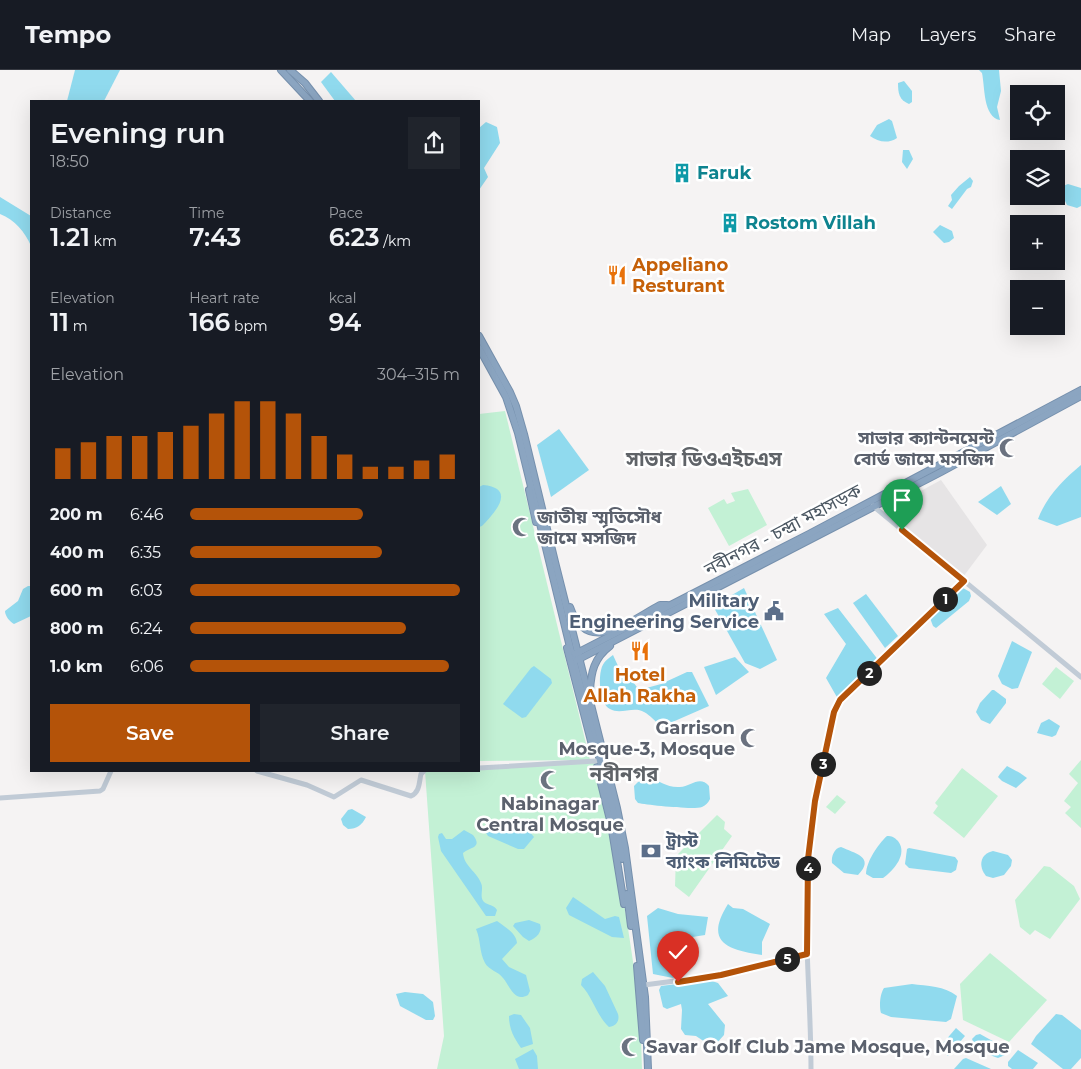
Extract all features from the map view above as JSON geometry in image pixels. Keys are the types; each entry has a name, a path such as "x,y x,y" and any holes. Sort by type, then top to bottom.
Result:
{"highway":[{"path":"281,70 309,100"},
{"path":"290,70 305,83 318,100"},
{"path":"480,338 516,406 524,434 596,722 625,848 641,986 646,1069"},
{"path":"480,350 501,387 518,433 579,656 621,852 641,986"},
{"name":"নবীনগর - চন্দ্রা মহাসড়ক","path":"673,608 1081,390"},
{"name":"নবীনগর - চন্দ্রা মহাসড়ক","path":"579,656 944,470 1081,396"},
{"path":"531,483 529,492 531,501 611,824 626,915 632,926"},
{"path":"560,582 576,620 590,632 598,634 605,634 614,630 660,606 673,608 667,618 611,646 603,652 592,668 590,698"}],"street":[{"path":"873,506 1081,677"},
{"path":"811,1069 811,1024 807,954 808,859 815,801 834,712 840,700 964,581"},
{"path":"480,768 596,761"},
{"path":"0,798 100,791 103,789 111,772"},
{"path":"261,772 307,785 334,797 361,780 411,796 416,792 423,772"},
{"path":"641,986 721,975 807,954"}],"shaded area":[{"path":"941,480 987,545 963,577 884,511"}],"green space":[{"path":"505,411 590,760 480,761 480,414"},
{"path":"748,489 767,525 729,546 708,508 724,499 727,504 735,501 731,493"},
{"path":"1056,667 1074,681 1060,699 1042,684"},
{"path":"1081,760 1081,828 1065,813 1071,807 1064,801 1078,783 1069,774"},
{"path":"596,761 626,915 640,1008 642,1069 437,1069 444,1036 425,772 480,772 480,768"},
{"path":"962,768 998,796 964,838 933,813 938,806 935,803"},
{"path":"837,795 846,802 835,814 826,807"},
{"path":"717,815 725,822 724,829 732,836 689,897 675,886 676,856"},
{"path":"1044,866 1050,867 1074,886 1080,899 1050,939 1035,930 1030,935 1020,927 1015,900"},
{"path":"990,953 1047,1000 1009,1042 963,1020 960,984"}],"water":[{"path":"75,70 120,70 105,100 67,100"},
{"path":"979,70 999,70 1001,91 997,107 1000,120 994,118 990,113 986,101 982,73"},
{"path":"331,72 355,100 334,100 321,82"},
{"path":"904,81 912,91 912,102 909,104 901,98 899,93 898,83"},
{"path":"889,119 892,121 897,138 883,142 870,136 877,125"},
{"path":"486,122 497,127 500,143 484,168 488,177 480,189 480,127"},
{"path":"903,150 909,150 913,159 907,169 902,162"},
{"path":"970,177 973,181 971,187 967,189 952,209 948,206 952,200 951,195"},
{"path":"1068,184 1081,188 1081,206 1077,208 1067,205 1065,200 1065,185"},
{"path":"0,197 30,215 30,244 19,227 0,214"},
{"path":"940,225 952,231 954,238 949,242 944,243 933,232"},
{"path":"559,429 589,470 551,497 537,445"},
{"path":"1081,465 1081,517 1057,526 1038,519 1041,511 1056,489"},
{"path":"483,485 493,487 499,491 501,496 497,508 480,527 480,486"},
{"path":"1001,486 1011,504 997,515 978,502"},
{"path":"30,586 30,616 14,624 8,619 5,611 18,601 23,589"},
{"path":"744,588 777,660 760,669 745,663 713,606"},
{"path":"963,588 970,592 969,601 936,628 933,626 930,618 945,602"},
{"path":"866,594 898,636 885,648 853,603"},
{"path":"838,608 879,661 838,699 826,678 846,644 824,614"},
{"path":"1012,641 1032,652 1018,688 1012,689 1002,684 998,676"},
{"path":"613,655 624,679 631,679 639,690 661,684 687,672 692,672 709,706 661,727 640,710 614,711 610,709 606,706 601,695 600,673 604,663"},
{"path":"735,657 749,672 716,695 704,667"},
{"path":"534,666 551,679 552,683 526,717 522,718 503,704"},
{"path":"992,690 1006,699 1006,703 990,724 981,720 976,712 980,703"},
{"path":"1049,719 1060,726 1056,735 1052,737 1037,733 1041,723"},
{"path":"1007,766 1027,778 1016,788 998,777"},
{"path":"649,779 675,787 702,781 709,786 710,799 708,803 697,808 638,803 635,799 634,786 638,782"},
{"path":"352,809 366,817 359,826 348,829 343,825 341,819 348,810"},
{"path":"492,823 529,831 534,837 524,849 518,849 488,836 483,828"},
{"path":"464,830 473,835 477,842 474,847 463,853 464,858 481,883 484,902 497,910 495,916 486,916 441,851 439,834 442,833 446,839 452,839"},
{"path":"887,836 893,837 898,841 901,846 901,856 891,871 883,878 873,878 866,874 868,864 876,848"},
{"path":"841,847 861,856 864,860 863,869 858,875 844,873 832,863 836,849"},
{"path":"907,849 955,857 958,861 956,870 951,873 909,868 905,864"},
{"path":"993,851 1008,855 1012,860 1011,866 1004,875 993,878 986,876 981,864 985,855"},
{"path":"573,897 605,919 615,916 619,917 624,938 612,937 569,915 566,908"},
{"path":"728,904 733,908 743,909 770,924 762,942 762,955 730,947 719,936 718,927"},
{"path":"658,908 678,914 708,917 705,935 680,939 675,945 685,957 687,969 673,978 653,974 647,916"},
{"path":"529,920 540,924 541,930 529,941 513,926 515,923"},
{"path":"497,921 515,936 517,943 502,959 509,967 526,975 530,991 528,995 523,997 516,995 501,976 491,969 483,959 476,929"},
{"path":"593,972 605,986 618,1014 618,1021 609,1027 581,985 582,979"},
{"path":"709,980 718,983 728,996 708,1004 725,1025 724,1035 715,1045 705,1042 696,1036 685,1035 681,1029 681,1004 667,1009 663,1007 659,990 661,986"},
{"path":"912,984 941,988 957,996 951,1019 946,1022 891,1017 881,1013 880,1000 884,988"},
{"path":"405,992 423,994 433,1002 435,1016 433,1020 426,1020 400,1006 396,994"},
{"path":"514,1014 521,1015 530,1028 533,1044 521,1048 518,1044 512,1033 509,1021 509,1016"},
{"path":"1056,1014 1062,1015 1081,1030 1081,1058 1071,1069 1063,1069 1031,1044"},
{"path":"956,1028 965,1036 948,1056 939,1048"},
{"path":"980,1034 1007,1049 1005,1055 998,1058 979,1049 972,1039"},
{"path":"533,1049 537,1056 538,1069 519,1069 515,1059"},
{"path":"1018,1050 1038,1063 1033,1069 1012,1069 1008,1066 1008,1062"},
{"path":"966,1058 991,1069 954,1069"}],"place":[{"name":"Faruk","path":"682,173"},
{"name":"Rostom Villah","path":"730,223"},
{"name":"Appeliano Resturant","path":"617,275"},
{"name":"সাভার ক্যান্টনমেন্ট বোর্ড জামে মসজিদ","path":"1009,448"},
{"name":"জাতীয় স্মৃতিসৌধ জামে মসজিদ","path":"522,527"},
{"name":"Military Engineering Service","path":"774,611"},
{"name":"Hotel Allah Rakha","path":"640,651"},
{"name":"Garrison Mosque-3, Mosque","path":"750,738"},
{"name":"Nabinagar Central Mosque","path":"550,780"},
{"name":"ট্রাস্ট ব্যাংক লিমিটেড","path":"651,851"},
{"name":"Savar Golf Club Jame Mosque, Mosque","path":"631,1047"}],"district":[{"name":"সাভার ডিওএইচএস","path":"704,459"},
{"name":"নবীনগর","path":"624,774"}],"route":[{"path":"678,982 721,975 807,954 808,859 815,801 834,712 840,700 964,581 902,530"}]}
